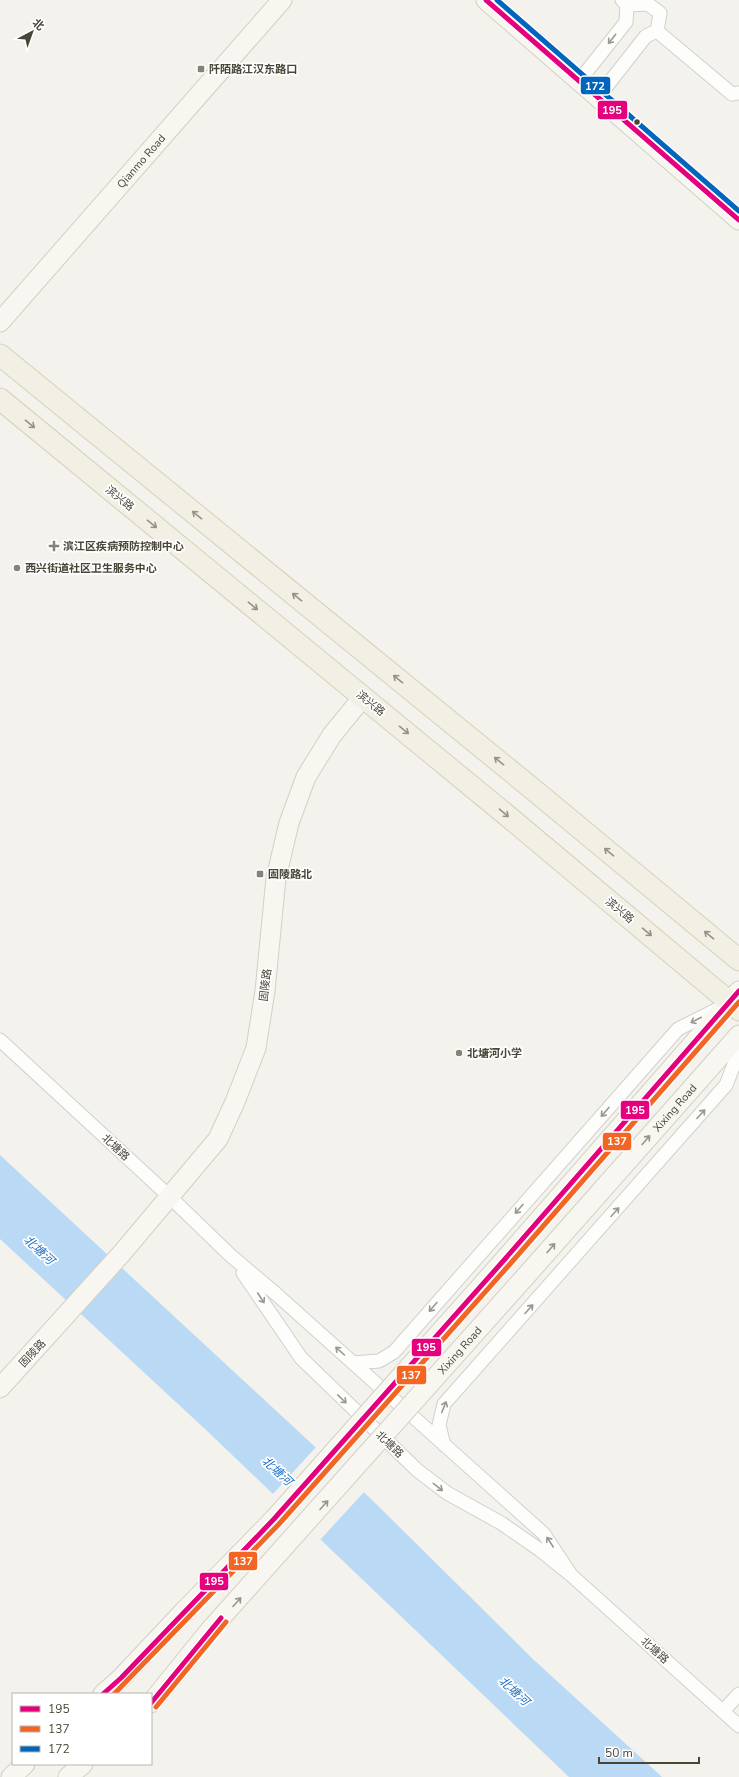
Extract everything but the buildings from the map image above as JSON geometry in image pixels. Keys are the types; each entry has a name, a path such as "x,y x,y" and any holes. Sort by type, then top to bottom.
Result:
{"main road":[{"name":"Qianmo Road","path":"0,322 282,0"},
{"path":"486,0 737,216"},
{"path":"0,354 523,781 739,960"},
{"name":"滨兴路","path":"0,399 504,813 736,1001"},
{"name":"固陵路","path":"0,1388 122,1253 218,1139 235,1102 256,1048 265,991 276,878 289,823 306,777 332,735 363,697"},
{"path":"104,1693 121,1678 274,1519 736,1001"},
{"name":"Xixing Road","path":"152,1702 210,1630 525,1277 739,1034"},
{"path":"11,1777 24,1765"},
{"path":"68,1777 82,1765"}],"street":[{"path":"579,81 626,22 624,3 648,4 660,13 657,31"},
{"path":"657,31 732,94 739,93"},
{"path":"598,97 646,36 657,31"},
{"path":"353,1363 379,1361 394,1352 678,1029 736,1001"},
{"name":"北塘路","path":"0,1040 170,1197 230,1255 544,1534 571,1575"},
{"name":"Xixing Road","path":"444,1445 439,1424 444,1404 726,1085 739,1052"},
{"name":"北塘路","path":"230,1255 260,1297 300,1358 417,1470 446,1493 501,1522 571,1575 739,1726"},
{"path":"723,1711 739,1694"}],"water":[{"name":"北塘河","path":"0,1155 368,1496 535,1661 662,1777 569,1777 205,1429 0,1239"}],"pier":[{"path":"317,1446 365,1491 320,1540 272,1495"}],"transit line":[{"name":"195","path":"486,0 739,220"},
{"name":"172","path":"497,0 739,211"},
{"name":"195","path":"104,1693 121,1678 274,1519 505,1259 739,991"},
{"name":"137","path":"115,1693 279,1524 510,1264 739,1002"},
{"name":"195","path":"152,1702 221,1618"},
{"name":"137","path":"156,1707 226,1622"}],"place":[{"name":"阡陌路江汉东路口","path":"201,69"},
{"name":"滨江区疾病预防控制中心","path":"54,546"},
{"name":"西兴街道社区卫生服务中心","path":"17,568"},
{"name":"固陵路北","path":"260,874"},
{"name":"北塘河小学","path":"459,1053"}]}
